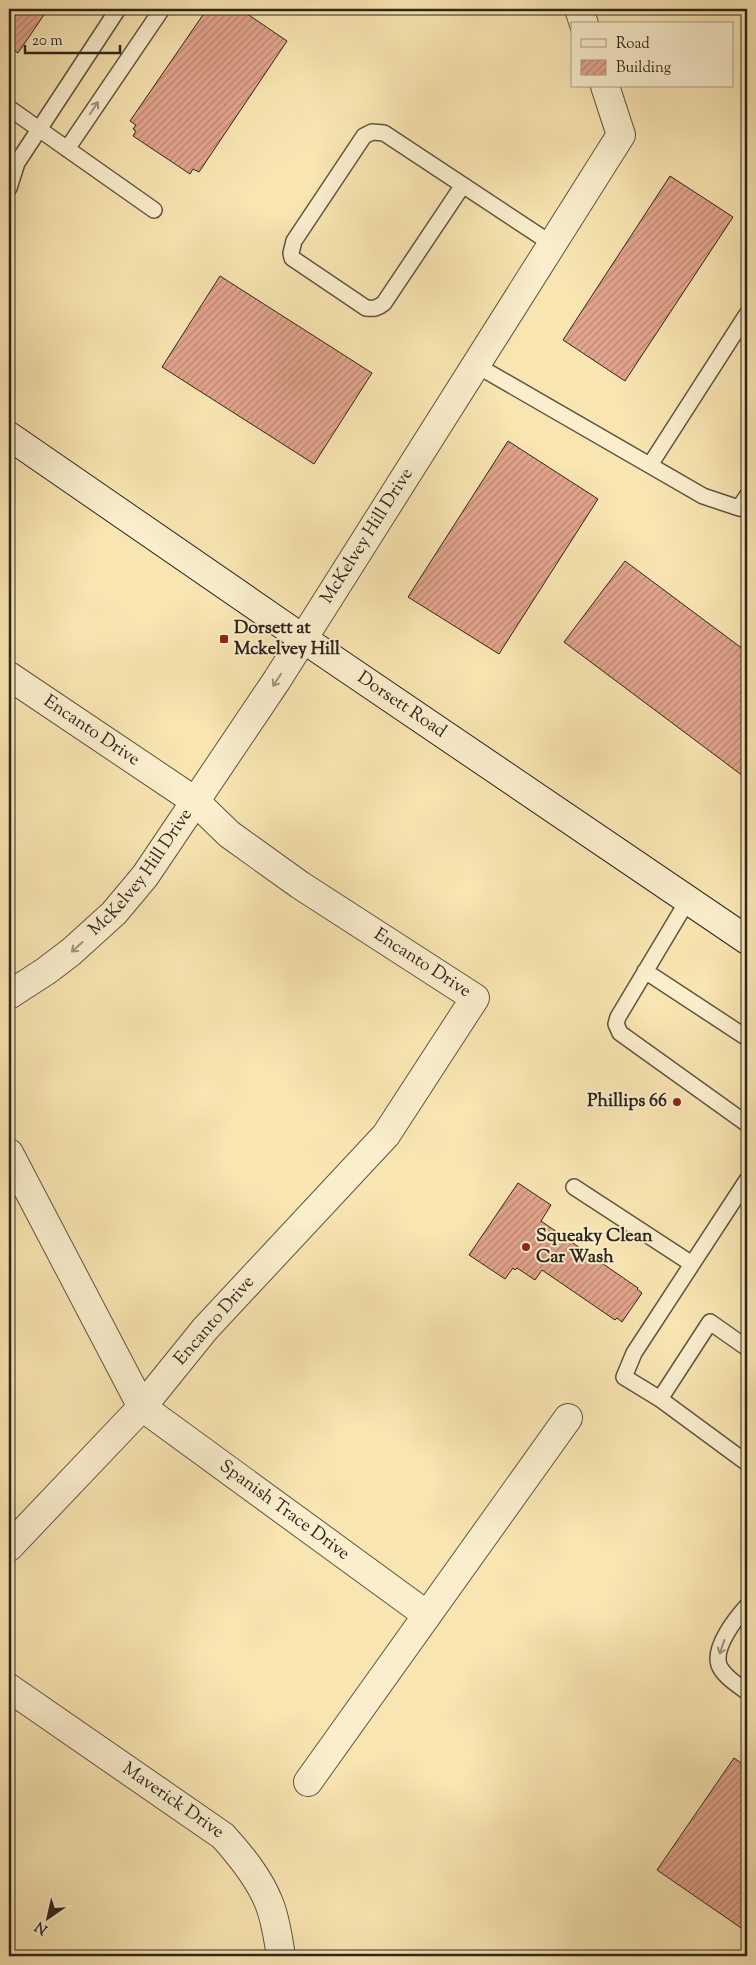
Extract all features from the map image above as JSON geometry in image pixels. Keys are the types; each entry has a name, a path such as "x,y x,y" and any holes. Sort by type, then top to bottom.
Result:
{"street":[{"path":"579,9 583,22"},
{"name":"McKelvey Hill Drive","path":"9,994 46,972 114,913 145,876 277,680 621,135 606,88"},
{"name":"Dorsett Road","path":"9,436 302,638 747,940"},
{"name":"Encanto Drive","path":"9,676 195,801 228,834 300,886 475,998 386,1135 205,1329 142,1407"},
{"name":"Spanish Trace Drive","path":"9,1153 142,1407 427,1614"},
{"path":"9,1547 142,1407"},
{"path":"308,1782 568,1418"},
{"name":"Maverick Drive","path":"9,1688 223,1836 243,1859 269,1902 277,1929 281,1956"}],"lane":[{"path":"9,188 17,163 118,9"},
{"path":"67,149 162,9"},
{"path":"9,108 154,210"},
{"path":"462,185 384,303 379,307 366,308 292,258 291,253 294,241 364,136 369,132 384,133 552,244"},
{"path":"650,465 747,314"},
{"path":"476,365 703,496 740,508 747,496"},
{"path":"688,900 618,1017 616,1024 620,1033 747,1124"},
{"path":"645,971 747,1038"},
{"path":"747,1180 634,1353 624,1377 660,1399 747,1463"},
{"path":"574,1187 692,1264"},
{"path":"660,1399 710,1322 747,1348"},
{"path":"747,1606 736,1618 719,1648 719,1664 726,1675 747,1692"}],"building":[{"path":"9,9 48,9 18,53 9,47"},
{"path":"207,9 240,9 287,41 199,172 193,169 190,174 133,136 136,131 133,129 136,125 130,121"},
{"path":"670,176 733,217 625,381 563,340"},
{"path":"220,276 372,373 314,464 162,367"},
{"path":"508,441 598,499 499,654 408,597"},
{"path":"625,561 747,652 747,779 564,642"},
{"name":"Squeaky Clean Car Wash","path":"518,1183 551,1205 541,1221 638,1288 642,1293 622,1322 617,1318 615,1320 542,1270 535,1280 517,1268 515,1270 513,1268 505,1279 469,1255"},
{"path":"734,1758 747,1767 747,1932 657,1870"}],"place":[{"name":"Dorsett at Mckelvey Hill","path":"224,639"},
{"name":"Phillips 66","path":"677,1102"},
{"name":"Squeaky Clean Car Wash","path":"526,1247"}]}
